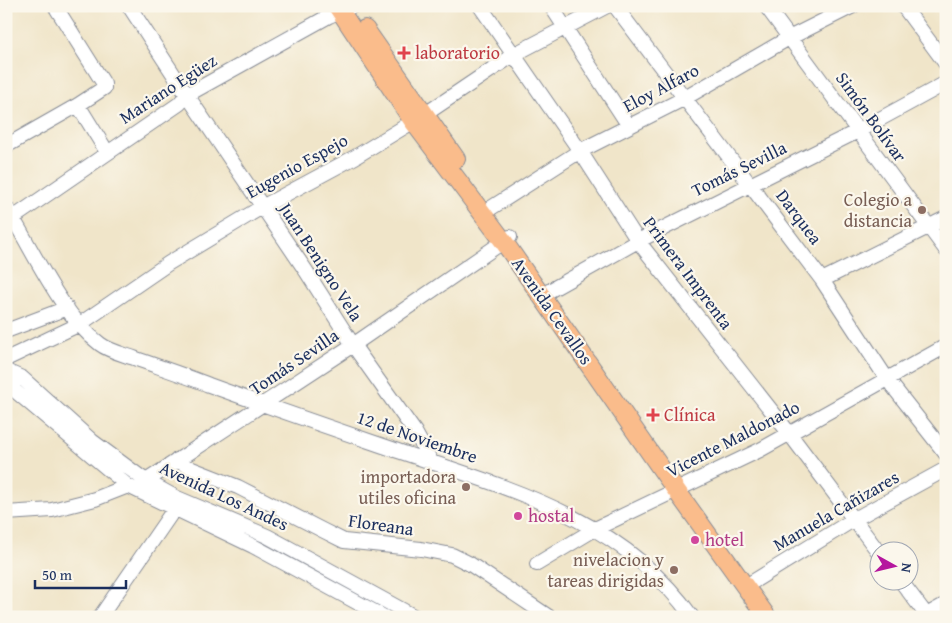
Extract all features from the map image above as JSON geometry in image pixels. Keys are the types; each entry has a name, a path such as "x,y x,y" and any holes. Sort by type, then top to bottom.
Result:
{"main road":[{"name":"Avenida Cevallos","path":"346,7 419,118 507,239 748,585 767,617"},
{"name":"Avenida Cevallos","path":"419,118 490,208 507,239 549,291 679,488"},
{"name":"Avenida Cevallos","path":"748,585 775,617"}],"street":[{"path":"6,146 102,91 104,88 104,84 55,6"},
{"name":"Primera Imprenta","path":"480,6 580,151 638,241 789,433 870,541"},
{"path":"552,6 629,126"},
{"name":"Eugenio Espejo","path":"6,359 80,324 168,263 262,207 356,157 514,55 607,6"},
{"name":"Darquea","path":"616,6 822,280 887,379 946,454"},
{"name":"Simón Bolívar","path":"766,6 946,250"},
{"name":"Eloy Alfaro","path":"490,208 580,151 685,98 789,38 852,6"},
{"path":"903,6 946,64"},
{"name":"Mariano Egüez","path":"10,212 108,152 179,104 186,95 346,7"},
{"name":"Juan Benigno Vela","path":"134,8 186,95 306,271 353,345 415,432 432,463"},
{"name":"Tomás Sevilla","path":"549,291 638,241 858,131 946,83"},
{"path":"78,105 108,152"},
{"path":"10,212 37,261 67,308 80,324"},
{"path":"822,280 946,218"},
{"name":"Tomás Sevilla","path":"146,481 264,405 507,239"},
{"path":"6,330 67,308"},
{"name":"12 de Noviembre","path":"80,324 101,344 264,405 525,495 564,512 621,546 648,568 692,617"},
{"name":"Vicente Maldonado","path":"537,564 595,529 760,450 946,346"},
{"name":"Avenida Los Andes","path":"6,371 22,378 92,441 146,481 175,497 267,536 415,617"},
{"name":"Avenida Los Andes","path":"6,371 14,390 128,486 260,550 384,617"},
{"name":"Floreana","path":"177,460 192,469 238,487 344,540 421,549 452,556 470,564 549,617"},
{"name":"Manuela Cañizares","path":"748,585 854,520 946,469"},
{"path":"6,513 52,510 95,499 128,486"},
{"path":"100,617 175,508"},
{"path":"907,590 926,616 946,604"}],"place":[{"name":"laboratorio","path":"404,53"},
{"name":"Colegio a distancia","path":"922,210"},
{"name":"Clínica","path":"653,415"},
{"name":"importadora utiles oficina","path":"466,487"},
{"name":"hostal","path":"518,516"},
{"name":"hotel","path":"695,540"},
{"name":"nivelacion y tareas dirigidas","path":"674,570"}]}
